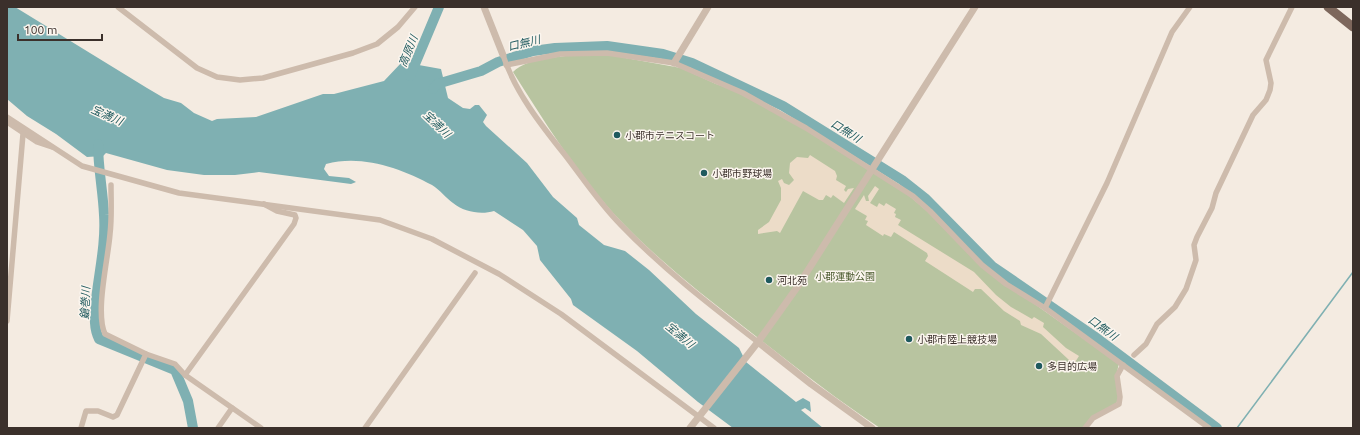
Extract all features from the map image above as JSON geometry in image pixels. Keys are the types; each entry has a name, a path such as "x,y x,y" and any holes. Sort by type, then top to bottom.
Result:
{"main road":[{"path":"1328,7 1338,11 1353,27"}],"street":[{"path":"118,7 197,68 218,77 240,80 263,78 353,53 377,44 398,27 415,7"},
{"path":"484,7 506,66 520,92 552,140 620,224 692,292 756,345 872,428"},
{"path":"674,63 708,7"},
{"path":"690,428 756,345 815,262 975,7"},
{"path":"1045,308 1108,183 1172,32 1190,7"},
{"path":"1134,355 1146,344 1156,324 1175,307 1186,289 1196,260 1194,245 1197,237 1212,208 1216,193 1253,115 1266,100 1270,90 1271,83 1266,60 1270,48 1292,7"},
{"path":"506,66 560,54 607,53 674,63 743,93 806,128 873,169 912,196 930,211 982,265 1006,284 1045,308 1209,428"},
{"path":"7,117 82,166 179,193 380,220 432,239 499,274 537,298 584,331 714,428"},
{"path":"7,122 23,134 42,144 55,148"},
{"path":"7,321 23,134"},
{"path":"111,185 110,232 101,309 105,334 146,354 175,364 185,375 261,428"},
{"path":"185,375 294,224 296,218 295,215 277,211 262,203"},
{"path":"365,428 475,273"},
{"path":"81,428 84,413 86,411 98,411 113,417 117,415 146,354"},
{"path":"1085,428 1093,418 1119,404 1120,397 1117,376 1123,364"},
{"path":"218,428 232,408"}],"green space":[{"name":"小郡運動公園","path":"609,55 681,68 731,89 806,129 907,194 927,211 981,266 1119,364 1117,374 1118,399 1116,404 1083,428 880,428 845,404 677,273 660,259 614,214 573,163 513,72 521,66 544,59 573,56"}],"shaded area":[{"path":"810,155 835,171 837,176 836,180 846,186 844,190 846,192 848,189 854,188 844,203 833,195 831,198 826,195 823,200 819,200 803,191 780,233 777,231 758,234 758,230 769,222 781,200 781,188 778,181 782,179 784,183 789,185 794,180 789,173 790,163 797,157 808,158"},
{"path":"875,186 879,189 870,203 877,207 879,203 884,206 886,203 896,209 894,213 896,214 895,217 901,220 898,225 974,272 996,295 1011,307 1032,319 1034,317 1044,323 1043,327 1066,348 1079,356 1072,367 1067,365 1070,361 1041,334 1021,325 1020,321 1004,311 981,289 975,289 973,292 925,261 928,256 927,253 894,232 891,237 884,234 883,236 866,225 868,221 865,220 867,216 855,209 864,195 866,201 869,201 868,196"}],"water":[{"name":"宝満川","path":"7,7 15,7 164,98 181,103 194,113 212,121 217,119 256,117 323,94 334,94 384,81 402,62 441,69 448,98 463,108 470,109 475,105 479,105 487,115 483,122 486,126 527,163 553,197 577,218 579,225 604,245 625,251 649,270 696,314 739,348 746,362 796,402 803,398 810,402 811,412 805,408 801,410 823,428 733,428 698,402 637,351 573,305 571,299 540,260 537,246 523,230 494,211 478,213 462,209 450,201 432,185 394,168 380,164 353,161 339,161 326,164 324,169 329,176 349,178 356,182 351,184 259,172 235,175 204,175 167,170 106,153 103,156 87,157 56,134 27,116 7,99"}],"waterway":[{"name":"高原川","path":"410,76 439,7"},
{"name":"口無川","path":"433,89 437,84 481,71 498,62 533,51 555,48 607,46 663,54 692,63 783,106 902,180 926,199 992,266 1094,336 1217,428"},
{"name":"鎗巻川","path":"98,144 104,226 103,247 95,310 95,325 97,334 99,339 175,370 188,401 193,428"},
{"path":"1237,428 1353,272"}],"place":[{"name":"小郡市テニスコート","path":"617,135"},
{"name":"小郡市野球場","path":"704,173"},
{"name":"河北苑","path":"769,280"},
{"name":"小郡市陸上競技場","path":"909,339"},
{"name":"多目的広場","path":"1039,366"}]}
